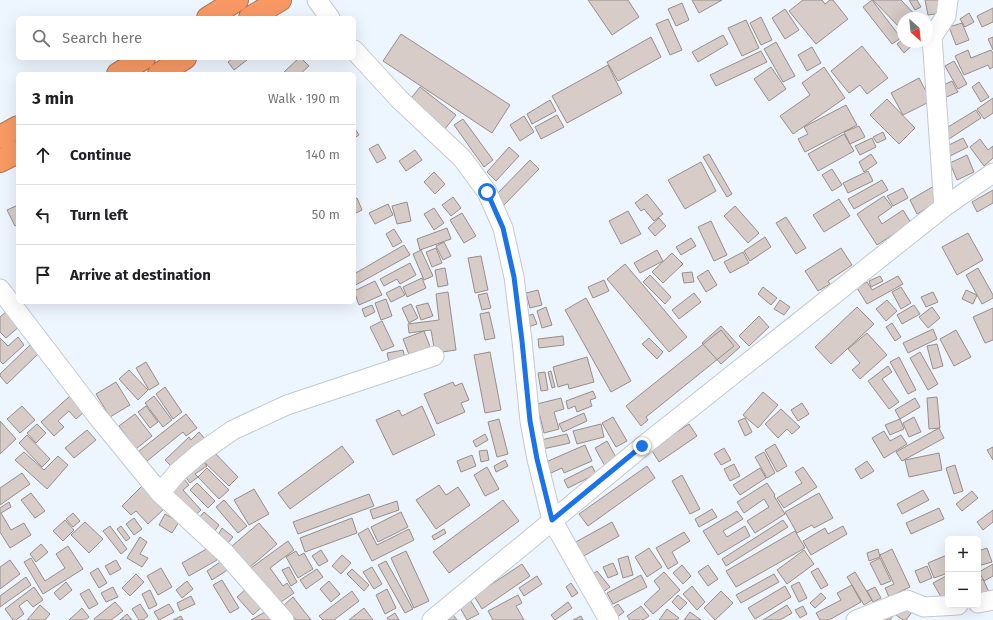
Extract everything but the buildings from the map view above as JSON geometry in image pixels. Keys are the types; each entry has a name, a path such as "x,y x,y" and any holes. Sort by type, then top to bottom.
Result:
{"highway":[{"path":"211,16 237,0"},
{"path":"253,16 280,0"},
{"path":"121,72 141,60"},
{"path":"162,72 182,60"},
{"path":"0,137 16,128"},
{"path":"0,161 16,153"}],"street":[{"path":"317,0 329,16"},
{"path":"944,207 932,37 946,16 948,0"},
{"path":"356,52 399,99 462,158 487,192 503,228 514,277 530,421 537,459 552,520 609,620"},
{"path":"432,620 642,446 944,207 993,173"},
{"path":"0,289 97,416 160,493 225,553 284,620"},
{"path":"160,493 178,472 200,453 233,430 287,405 434,356"},
{"path":"856,620 907,600 924,607 945,606"},
{"path":"981,602 993,600"}],"route":[{"path":"487,192 503,228 514,277 530,421 537,459 552,520 642,446"}]}
